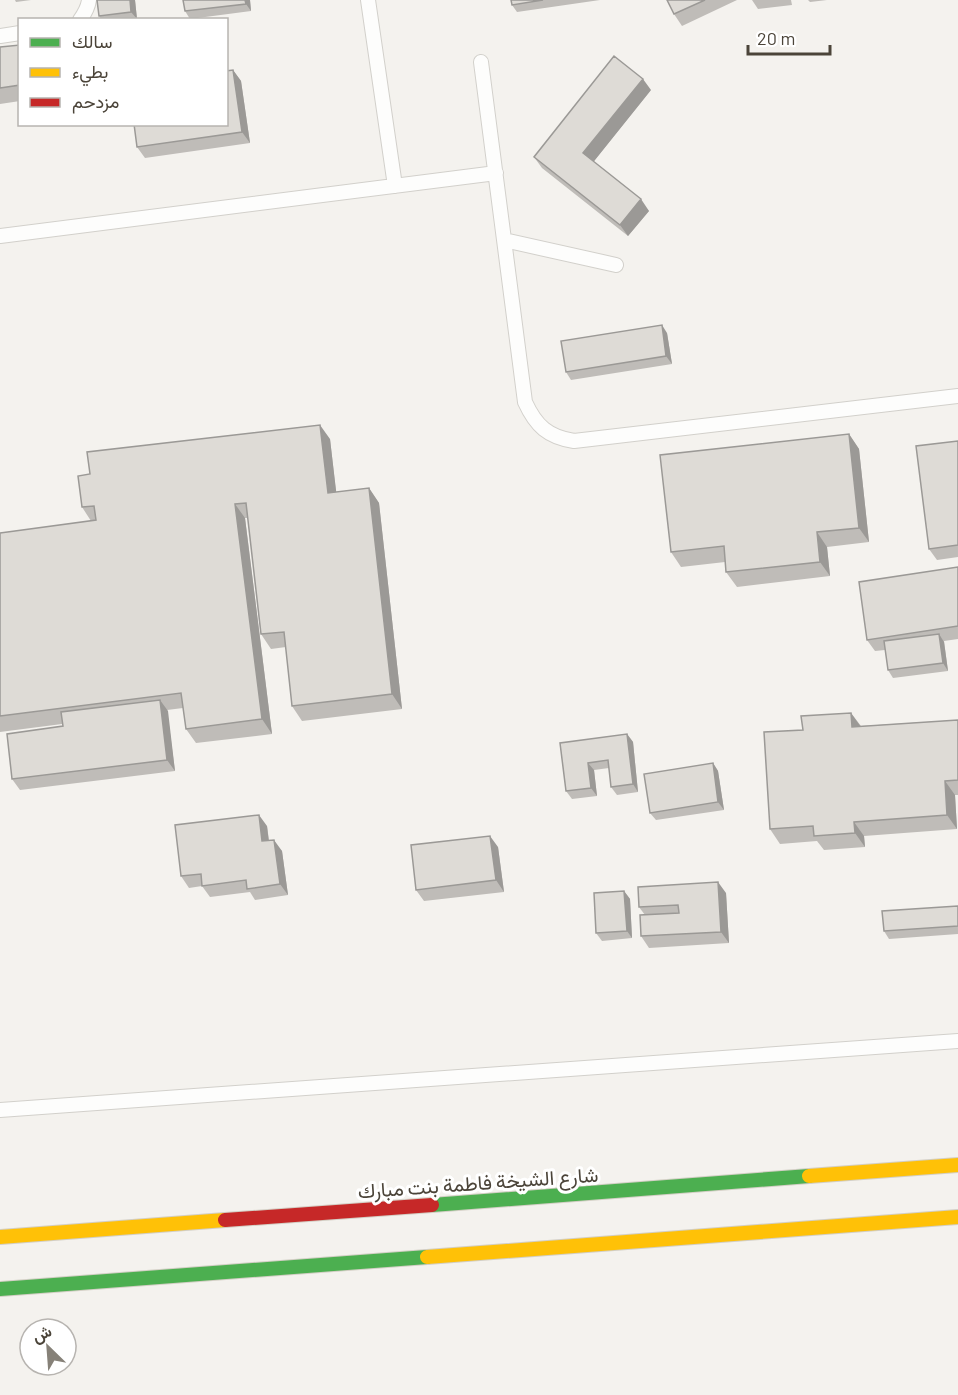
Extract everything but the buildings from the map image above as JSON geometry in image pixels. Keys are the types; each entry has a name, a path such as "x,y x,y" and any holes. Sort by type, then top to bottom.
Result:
{"street":[{"name":"شارع الشيخة فاطمة بنت مبارك","path":"0,1237 958,1164"},
{"path":"0,1289 958,1217"}],"lane":[{"path":"81,18 89,0"},
{"path":"368,0 395,186"},
{"path":"0,36 18,33"},
{"path":"481,62 525,402 531,415 550,434 574,441 958,396"},
{"path":"0,236 496,173"},
{"path":"504,240 616,265"},
{"path":"0,1110 958,1041"}],"traffic: fast":[{"path":"432,1205 809,1176"},
{"path":"0,1289 427,1257"}],"traffic: slow":[{"path":"809,1176 958,1165"},
{"path":"427,1257 958,1217"},
{"path":"0,1237 225,1220"}],"traffic: jam":[{"path":"225,1220 432,1205"}]}
